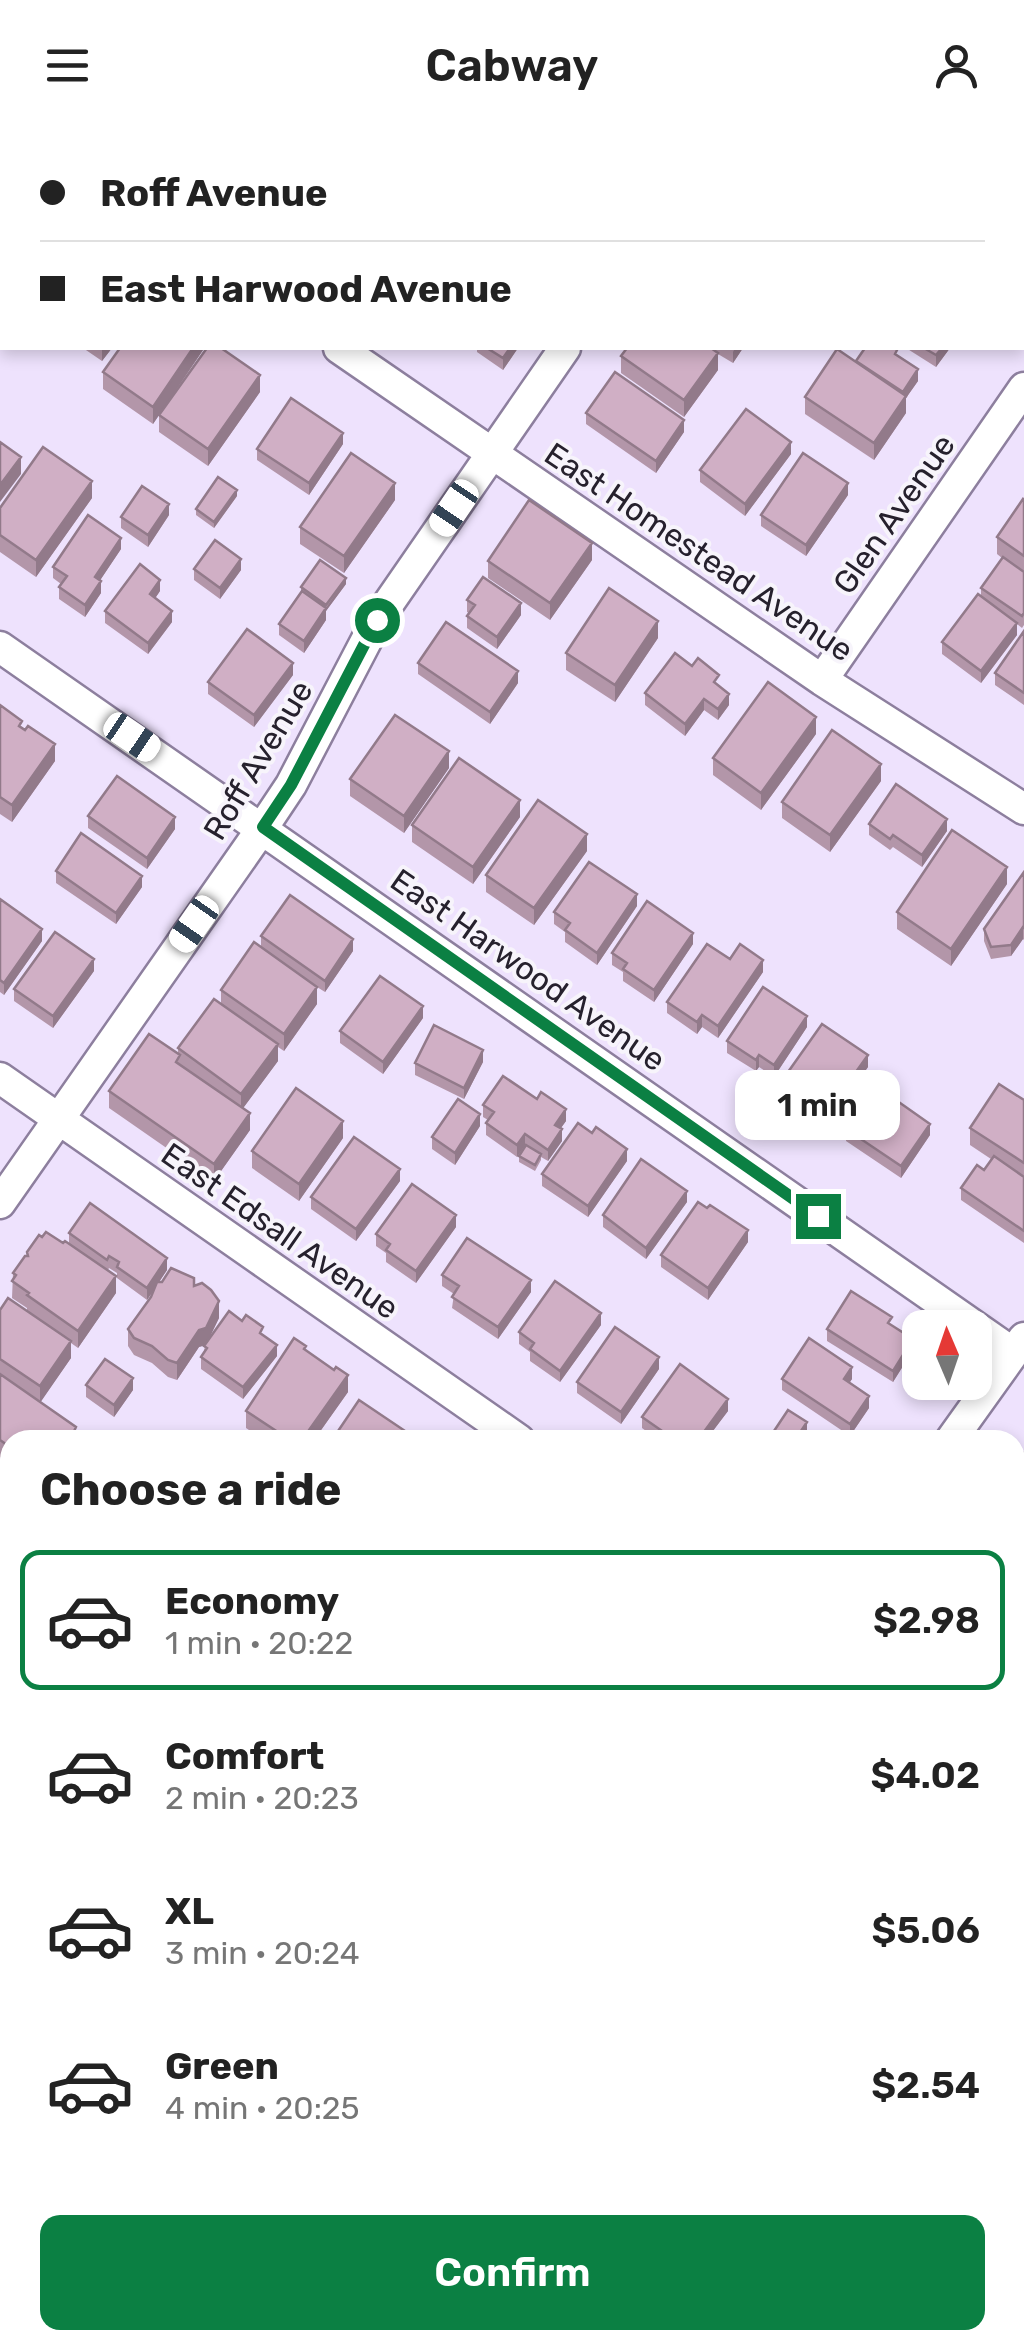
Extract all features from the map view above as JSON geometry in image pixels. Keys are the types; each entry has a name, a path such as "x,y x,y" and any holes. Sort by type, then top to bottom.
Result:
{"street":[{"name":"East Homestead Avenue","path":"341,350 822,680 1024,809"},
{"name":"Roff Avenue","path":"0,1202 291,785 377,620 564,350"},
{"name":"Glen Avenue","path":"822,680 1024,388"},
{"name":"East Harwood Avenue","path":"0,647 1018,1345"},
{"name":"East Edsall Avenue","path":"0,1078 505,1430"},
{"path":"958,1430 1018,1345"}],"building":[{"path":"119,350 192,350 153,407 103,372"},
{"path":"206,350 224,350 260,375 208,449 159,415"},
{"path":"490,350 509,350 503,358"},
{"path":"626,350 718,353 684,400 621,356"},
{"path":"836,350 906,396 874,443 805,397"},
{"path":"864,350 897,350 895,354 918,369 903,392 856,361"},
{"path":"615,372 684,420 656,461 586,413"},
{"path":"291,398 343,433 309,483 257,449"},
{"path":"746,409 791,442 745,504 700,470"},
{"path":"0,442 21,457 0,485"},
{"path":"43,447 92,481 36,560 0,535 0,508"},
{"path":"351,453 395,483 344,556 300,527"},
{"path":"803,453 848,483 806,545 761,515"},
{"path":"218,477 237,490 214,522 196,509"},
{"path":"142,486 169,504 148,535 121,517"},
{"path":"529,500 592,543 550,603 488,561"},
{"path":"1024,500 1024,556 997,537"},
{"path":"88,515 121,538 95,577 101,581 85,605 59,587 67,576 53,567"},
{"path":"215,540 241,559 220,588 194,569"},
{"path":"1003,557 1024,572 1022,616 981,588"},
{"path":"320,560 346,578 326,605 301,587"},
{"path":"140,564 160,580 150,594 172,611 148,643 105,611"},
{"path":"483,577 521,603 497,637 467,616 475,605 467,600"},
{"path":"609,588 658,621 615,685 566,653"},
{"path":"302,591 326,608 304,641 279,624"},
{"path":"978,594 1017,623 981,671 942,642"},
{"path":"446,622 518,671 490,712 418,663"},
{"path":"247,629 293,663 254,715 208,682"},
{"path":"1024,631 1024,693 995,673"},
{"path":"675,653 692,666 698,658 719,675 714,682 729,694 718,709 704,699 685,724 645,693"},
{"path":"768,682 816,717 761,793 713,758"},
{"path":"0,705 22,721 19,726 25,730 28,726 55,744 12,805 0,797"},
{"path":"395,715 449,751 404,816 350,779"},
{"path":"832,730 881,764 830,835 782,802"},
{"path":"459,758 520,800 473,867 412,825"},
{"path":"117,776 175,817 147,858 88,816"},
{"path":"896,784 947,819 922,855 869,824"},
{"path":"538,800 587,834 534,908 486,875"},
{"path":"952,830 1007,867 951,949 897,912"},
{"path":"81,833 142,876 116,913 56,871"},
{"path":"589,862 637,894 597,953 565,930 570,923 554,912"},
{"path":"1024,872 1024,928 1011,945 991,947 984,929"},
{"path":"290,895 353,939 325,981 261,936"},
{"path":"0,899 42,929 4,983 0,980"},
{"path":"647,901 693,933 654,990 623,969 627,963 612,953"},
{"path":"55,932 94,959 53,1016 14,989"},
{"path":"254,942 317,987 284,1034 221,990"},
{"path":"707,944 730,959 740,944 763,960 718,1026 702,1015 697,1022 667,1002"},
{"path":"380,976 423,1006 383,1062 340,1031"},
{"path":"763,987 807,1016 774,1065 759,1055 756,1060 727,1041"},
{"path":"214,999 278,1044 241,1094 178,1048"},
{"path":"822,1024 868,1055 831,1107 818,1097 813,1104 781,1082"},
{"path":"434,1025 483,1050 464,1088 415,1063"},
{"path":"149,1034 180,1055 176,1062 250,1113 214,1164 109,1091"},
{"path":"503,1076 537,1099 541,1092 566,1109 555,1125 562,1129 548,1150 525,1134 517,1145 486,1123 494,1112 483,1105"},
{"path":"999,1084 1024,1100 1024,1163 970,1128"},
{"path":"876,1086 930,1124 901,1166 846,1129"},
{"path":"296,1088 343,1121 299,1184 252,1151"},
{"path":"458,1099 480,1114 455,1153 432,1137"},
{"path":"578,1123 592,1133 596,1127 627,1149 588,1206 542,1174"},
{"path":"354,1137 400,1169 356,1229 311,1197"},
{"path":"526,1145 541,1154 535,1165 519,1156"},
{"path":"994,1156 1024,1177 1024,1231 961,1188 977,1165 984,1170"},
{"path":"641,1159 687,1191 646,1248 603,1215"},
{"path":"412,1184 456,1215 416,1271 386,1250 390,1244 376,1234"},
{"path":"698,1202 707,1208 710,1205 748,1230 708,1288 661,1255"},
{"path":"90,1203 167,1258 147,1288 117,1267 119,1262 109,1256 107,1260 69,1233"},
{"path":"46,1232 116,1276 78,1331 12,1281 27,1252 39,1235 42,1237"},
{"path":"467,1238 531,1280 498,1327 452,1297 459,1286 442,1275"},
{"path":"171,1268 194,1278 194,1286 202,1283 219,1301 206,1328 199,1330 177,1363 134,1338 128,1329 157,1282 162,1282"},
{"path":"555,1281 601,1313 560,1371 530,1349 534,1343 519,1332"},
{"path":"851,1291 892,1317 888,1323 902,1332 902,1357 893,1371 827,1329"},
{"path":"8,1298 71,1341 40,1386 0,1359 0,1310"},
{"path":"229,1311 242,1321 246,1315 263,1327 260,1333 277,1345 243,1387 201,1357 207,1348 204,1346"},
{"path":"615,1327 659,1357 621,1412 577,1382"},
{"path":"294,1338 334,1370 336,1367 348,1375 309,1430 275,1430 246,1411"},
{"path":"809,1338 852,1367 844,1379 869,1396 850,1424 782,1379"},
{"path":"105,1359 133,1378 114,1405 86,1385"},
{"path":"680,1364 728,1399 705,1430 661,1430 642,1417"},
{"path":"0,1374 76,1427 75,1430 0,1430"},
{"path":"359,1400 404,1430 339,1430"},
{"path":"788,1410 807,1422 802,1430 775,1430"}],"route":[{"path":"377,620 291,785 263,827 818,1216"}]}
